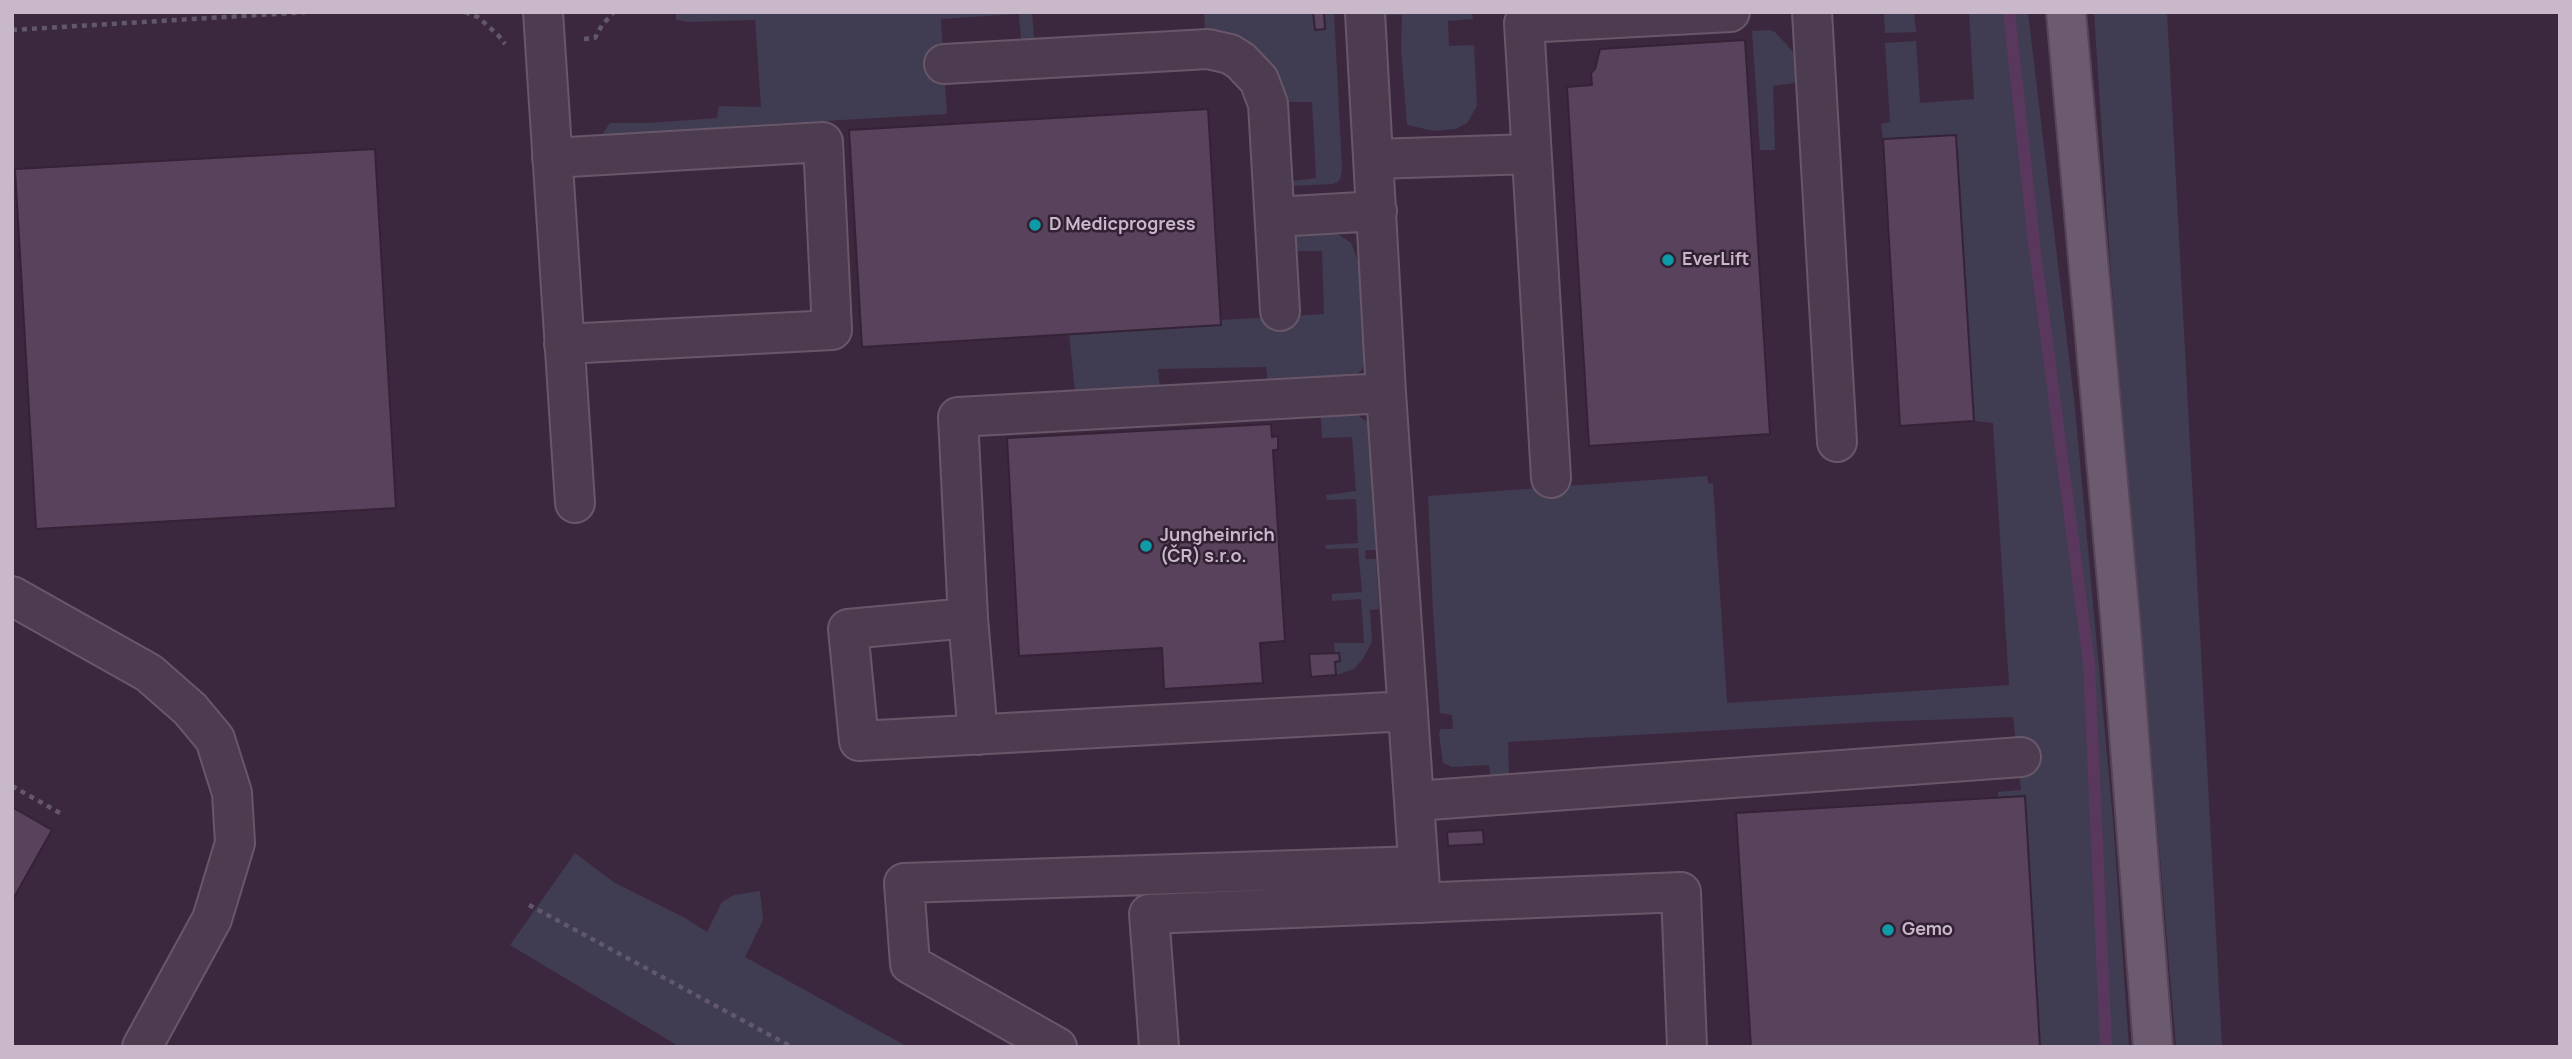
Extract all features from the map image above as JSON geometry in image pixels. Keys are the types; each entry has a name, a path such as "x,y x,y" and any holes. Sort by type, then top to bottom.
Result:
{"main road":[{"path":"2066,12 2120,616 2153,1047"}],"lane":[{"path":"543,12 575,503"},
{"path":"1365,12 1386,393 1419,884"},
{"path":"1550,478 1524,23 1730,12"},
{"path":"1812,12 1837,442"},
{"path":"944,64 1208,49 1230,54 1241,61 1259,80 1267,98 1280,311"},
{"path":"552,158 823,142 832,330 564,344"},
{"path":"1374,159 1531,154"},
{"path":"1275,217 1377,211"},
{"path":"978,735 968,618 958,417 1386,393"},
{"path":"12,596 149,673 190,709 215,739 232,793 235,844 212,919 142,1047"},
{"path":"968,618 848,629 859,741 1408,710"},
{"path":"1415,801 2021,757"},
{"path":"1146,875 1159,1047"},
{"path":"1057,1047 910,964 904,883 1146,875 1681,892 1687,1047"},
{"path":"1149,914 1419,884"}],"path":[{"path":"12,30 308,12"},
{"path":"466,12 478,17 498,35 508,49"},
{"path":"595,38 614,12"},
{"path":"12,786 60,813"},
{"path":"529,905 792,1047"}],"shaded area":[{"path":"676,12 1050,12 1032,13 1034,38 1025,41 1021,38 1019,14 941,19 947,114 737,126 736,139 601,136 610,123 717,118 719,106 761,107 755,20 689,22 676,20"},
{"path":"1204,12 1334,12 1342,169 1338,182 1292,186 1291,181 1316,178 1312,102 1286,102 1277,76 1232,36 1205,30"},
{"path":"1386,12 1472,12 1473,19 1448,21 1449,46 1474,45 1477,106 1467,123 1455,129 1434,131 1407,125 1401,49 1402,15 1386,15"},
{"path":"1884,12 1914,12 1916,32 1885,33"},
{"path":"1969,12 2028,12 2075,408 2113,820 2129,1047 2040,1047 2025,796 1998,797 1998,792 2021,790 2013,717 1508,742 1509,774 1491,777 1489,765 1452,767 1443,763 1439,733 1441,729 1453,729 1452,715 1440,713 1428,496 1707,476 1708,483 1713,484 1727,703 2009,685 1993,423 1974,421 1956,135 1883,139 1881,124 1890,122 1885,43 1916,41 1920,103 1974,99"},
{"path":"2094,12 2167,12 2222,1047 2176,1047 2111,275"},
{"path":"1752,31 1775,32 1797,56 1802,82 1773,86 1775,150 1760,150"},
{"path":"1330,232 1351,243 1359,263 1365,361 1362,370 1355,375 1268,383 1266,367 1158,369 1160,388 1075,393 1069,334 1220,325 1220,320 1324,314 1322,251 1296,251 1294,239 1297,234"},
{"path":"1354,413 1368,422 1376,550 1365,550 1366,559 1376,559 1379,609 1370,610 1372,642 1362,660 1354,669 1336,675 1335,662 1340,661 1339,653 1335,653 1334,643 1364,643 1361,599 1332,601 1332,594 1362,592 1358,548 1326,549 1325,545 1358,543 1356,499 1327,500 1326,495 1356,491 1352,437 1322,438 1321,417 1324,414"},
{"path":"575,853 615,883 707,932 722,902 734,895 760,891 763,920 745,957 908,1047 680,1047 510,945"}],"building":[{"path":"1313,12 1324,12 1325,29 1315,30"},
{"name":"EverLift","path":"1745,40 1770,434 1589,446 1567,87 1592,85 1591,73 1595,69 1600,49"},
{"name":"D Medicprogress","path":"1208,109 1221,325 862,347 849,130"},
{"path":"1956,135 1974,421 1900,426 1883,139"},
{"path":"375,149 396,508 36,529 15,169"},
{"name":"Jungheinrich (ČR) s.r.o.","path":"1271,424 1272,437 1278,436 1278,450 1273,450 1285,641 1260,643 1263,683 1164,689 1162,648 1019,656 1007,438"},
{"path":"1339,653 1340,661 1335,662 1336,675 1311,677 1309,654"},
{"name":"Gemo","path":"2025,796 2040,1047 1751,1047 1736,813"},
{"path":"12,807 52,830 12,901"},
{"path":"1483,830 1484,844 1448,846 1447,832"}],"waterway":[{"path":"2009,12 2034,243 2089,663 2106,1047"}],"place":[{"name":"D Medicprogress","path":"1035,225"},
{"name":"EverLift","path":"1668,260"},
{"name":"Jungheinrich (ČR) s.r.o.","path":"1146,546"},
{"name":"Gemo","path":"1888,930"}]}
